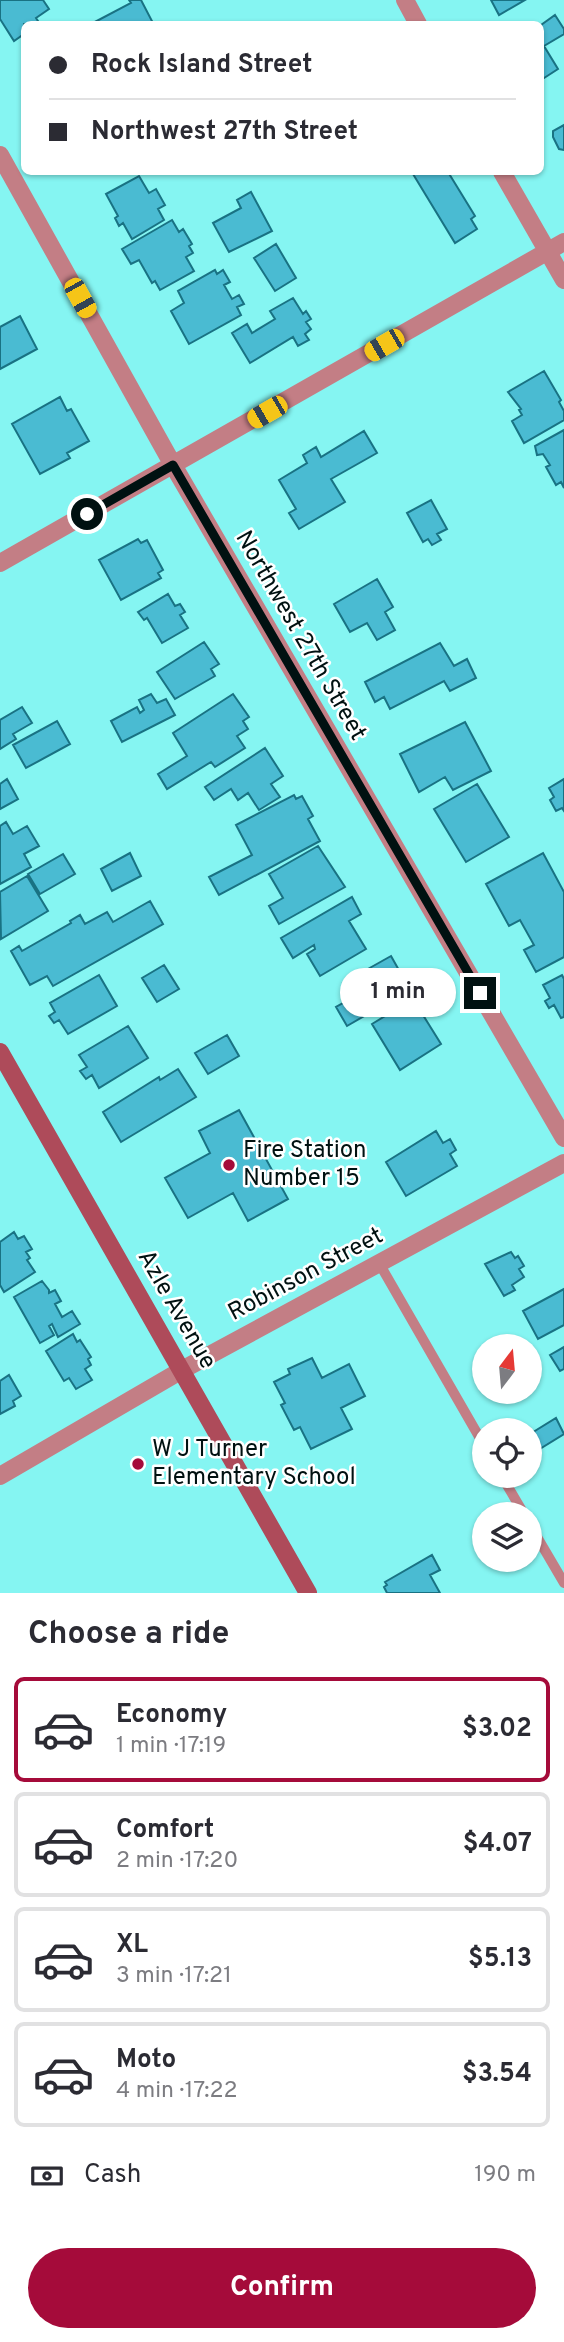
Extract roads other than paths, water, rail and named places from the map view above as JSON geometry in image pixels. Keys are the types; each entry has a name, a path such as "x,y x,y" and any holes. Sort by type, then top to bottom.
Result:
{"main road":[{"name":"Azle Avenue","path":"0,1052 308,1593"}],"street":[{"path":"405,0 416,21"},
{"name":"Northwest 27th Street","path":"0,155 173,465 564,1138"},
{"path":"504,175 564,280"},
{"path":"0,563 564,242"},
{"name":"Robinson Street","path":"0,1476 181,1370 564,1163"}],"lane":[{"path":"379,1263 472,1424"},
{"path":"542,1545 564,1583"}],"place":[{"name":"Fire Station Number 15","path":"229,1165"},
{"name":"W J Turner Elementary School","path":"138,1464"}]}
